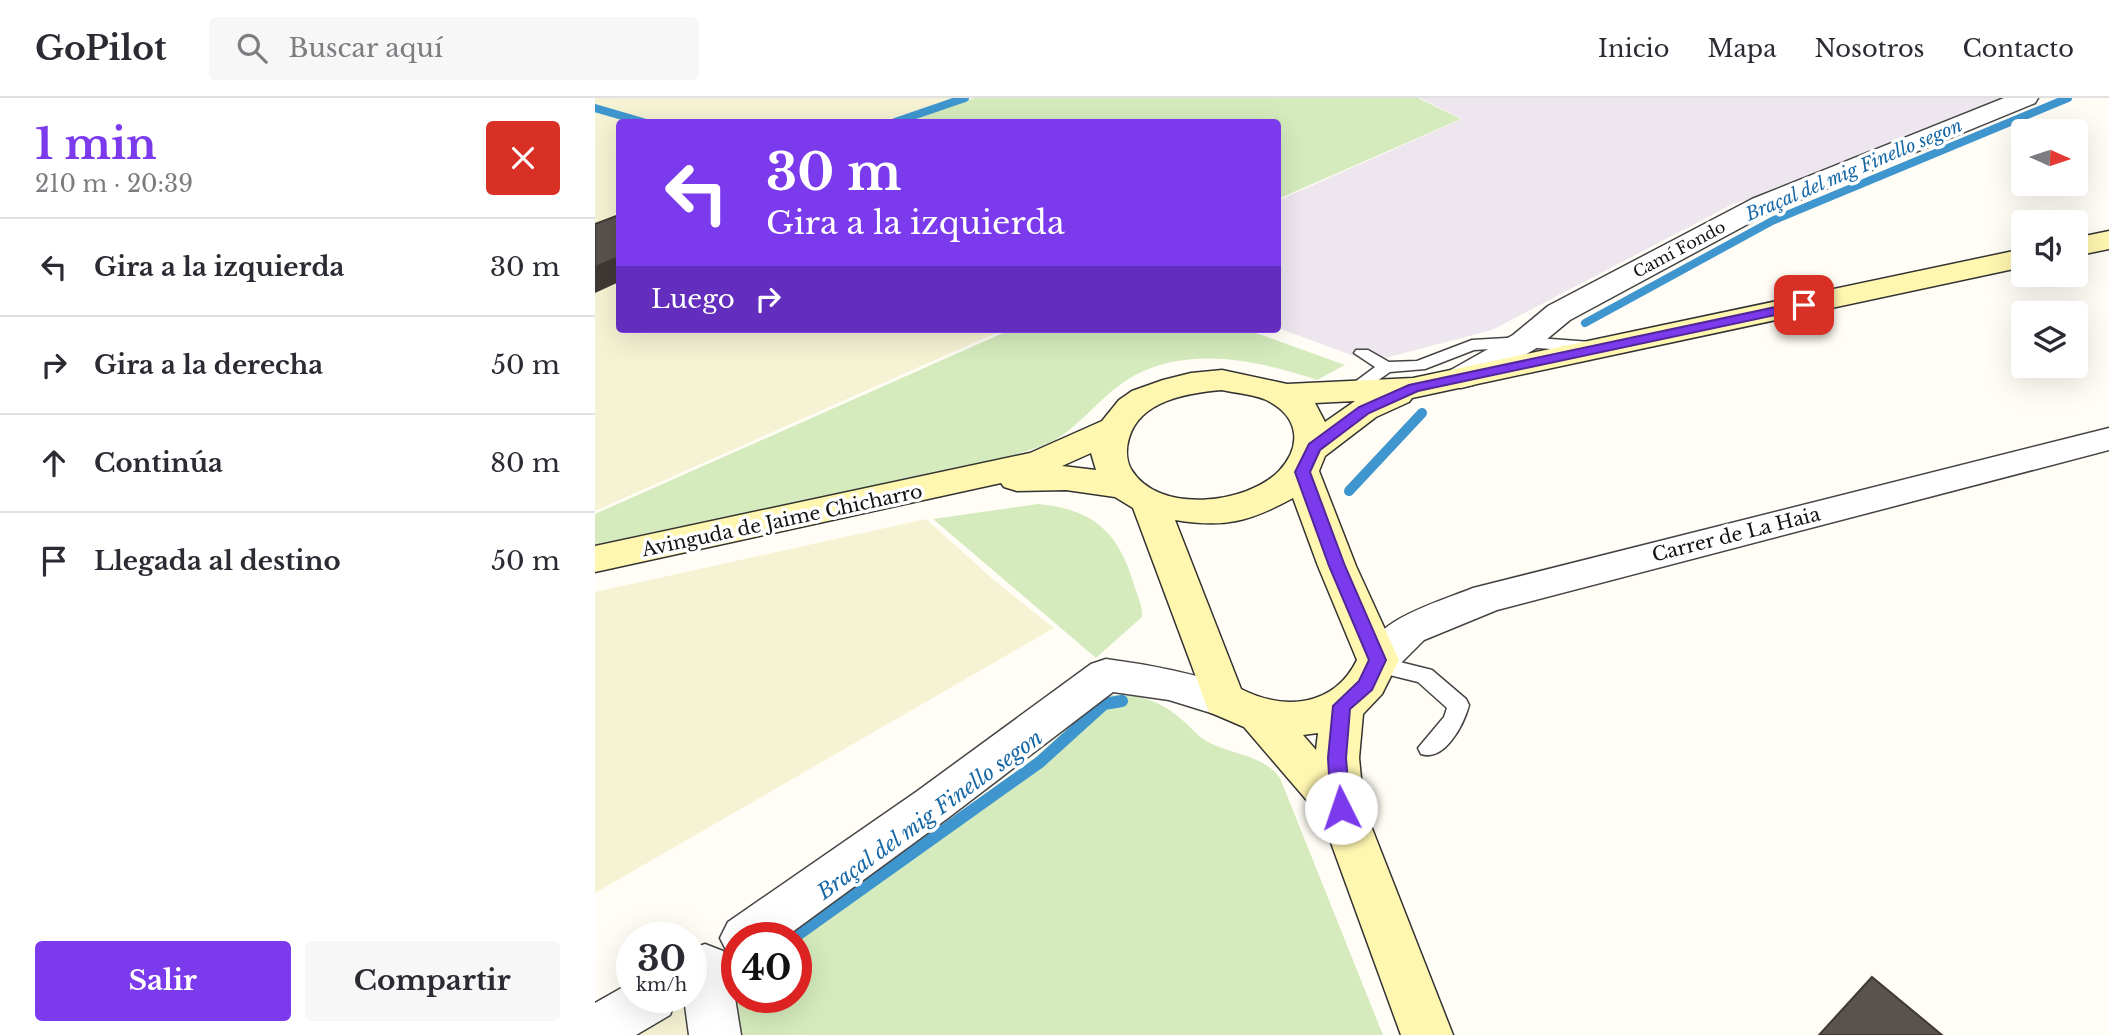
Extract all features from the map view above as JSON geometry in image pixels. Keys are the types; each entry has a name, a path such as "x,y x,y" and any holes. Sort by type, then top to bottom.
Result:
{"street":[{"name":"Camí Fondo","path":"1461,377 1524,342 1559,313 1762,205 2026,98"},
{"path":"2088,244 2109,240"},
{"path":"1282,395 1413,388 2011,261"},
{"path":"767,922 1106,676 1169,684 1242,708 1288,720 1317,716 1342,706 1366,686 1377,662 1337,566 1308,460 1313,432 1308,418 1297,405 1282,395 1244,382 1199,381 1178,385 1139,402 1114,429 1109,443 1109,458 1114,473 1137,494 1242,708 1341,808"},
{"path":"969,480 1066,478 1137,494 1183,510 1221,511 1269,498 1288,486 1308,460 1364,410 1413,388"},
{"path":"969,480 1039,463 1114,429"},
{"name":"Carrer de La Haia","path":"1377,662 1410,629 1487,598 2109,439"},
{"name":"Avinguda de Jaime Chicharro","path":"595,559 969,480"},
{"path":"1342,706 1337,758 1341,808 1427,1035"},
{"path":"711,962 715,1035"},
{"path":"595,1031 626,1013"}],"lane":[{"path":"1362,353 1385,367 1419,366 1472,345 1524,342 1596,348"},
{"path":"1348,393 1385,367"},
{"path":"1377,662 1425,676 1458,705 1454,720 1429,748"}],"shaded area":[{"path":"595,98 971,98 909,119 616,119 616,333 996,333 595,511"},
{"path":"1420,98 2005,98 1762,195 1733,204 1492,330 1370,362 1281,329 1281,199 1462,119"},
{"path":"926,519 995,581 1054,628 595,893 595,592"},
{"path":"657,1013 692,1013 695,1035 618,1035"}],"green space":[{"path":"975,98 1418,98 1461,119 1281,198 1281,119 913,119"},
{"path":"1003,333 1256,333 1345,365 1317,380 1270,366 1245,362 1195,359 1170,362 1146,370 1124,382 1058,438 1013,456 595,545 595,514"},
{"path":"1038,504 1074,511 1101,526 1112,537 1128,567 1141,605 1142,617 1096,658 933,519"},
{"path":"1102,696 1136,697 1162,705 1205,740 1256,759 1280,778 1383,1035 735,1035 732,1013 812,1013 812,922 806,922 1036,757"}],"building":[{"path":"616,216 616,258 595,267 595,224"},
{"path":"1872,977 1942,1035 1819,1035"}],"waterway":[{"path":"904,119 965,98"},
{"name":"Braçal del mig Finello segon","path":"1585,323 1772,221 2068,98"},
{"path":"595,108 633,119"},
{"name":"Braçal del mig Finello segon","path":"1349,491 1422,413"},
{"name":"Braçal del mig Finello segon","path":"812,924 1040,762 1104,704 1122,701"}],"route":[{"path":"1341,808 1337,758 1342,706 1366,686 1378,660 1337,566 1302,472 1314,448 1364,410 1413,388 1804,305"}]}
